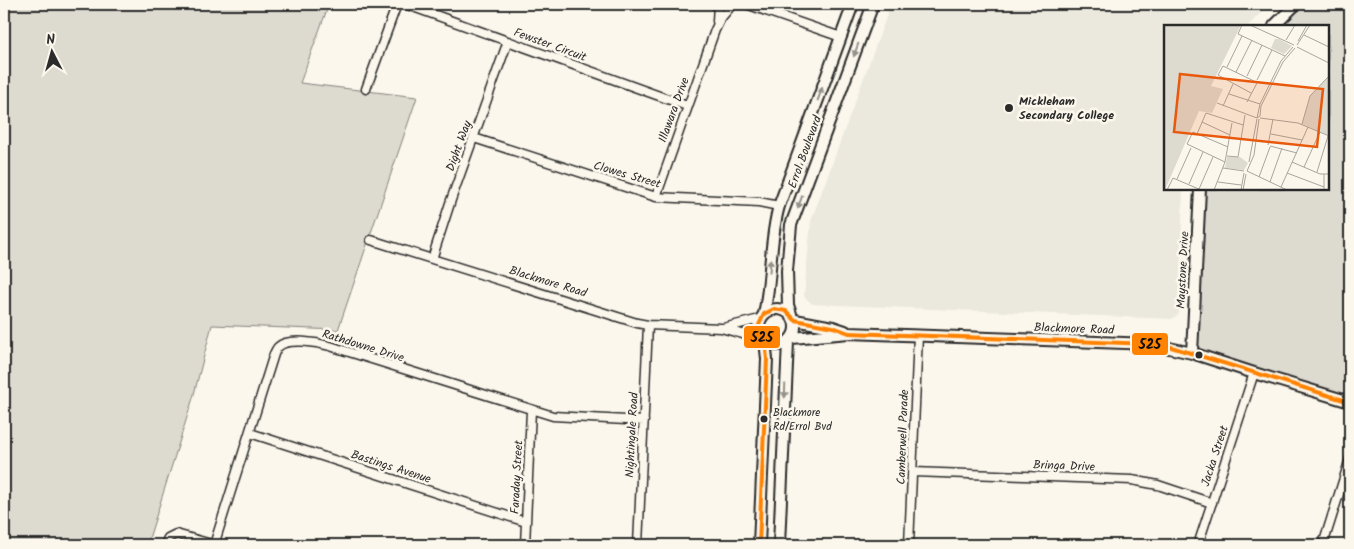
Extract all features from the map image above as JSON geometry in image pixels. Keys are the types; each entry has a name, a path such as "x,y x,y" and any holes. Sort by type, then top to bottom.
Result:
{"street":[{"path":"366,89 397,4"},
{"name":"Fewster Circuit","path":"405,4 687,106"},
{"path":"719,4 735,5"},
{"name":"Illawara Drive","path":"715,30 719,4"},
{"path":"746,4 768,10 841,37"},
{"path":"756,4 768,10"},
{"name":"Errol Boulevard","path":"762,317 768,297 772,237 779,206 853,4"},
{"name":"Errol Boulevard","path":"793,317 788,305 787,272 788,245 792,225 873,4"},
{"path":"1275,25 1296,4"},
{"name":"Illawara Drive","path":"656,197 715,30 721,18 735,5"},
{"name":"Dight Way","path":"432,259 508,41"},
{"name":"Clowes Street","path":"474,138 656,197 759,202 779,206"},
{"name":"Maystone Drive","path":"1192,353 1200,190"},
{"name":"Blackmore Road","path":"371,240 648,325 721,328 763,339"},
{"path":"759,545 767,359 759,325 762,317 774,309 780,309 793,317 796,326 790,340 786,370 779,545"},
{"name":"Blackmore Road","path":"721,328 762,317"},
{"name":"Blackmore Road","path":"793,317 849,333"},
{"name":"Nightingale Road","path":"638,545 648,325"},
{"name":"Blackmore Road","path":"790,340 849,333 918,334 1151,344 1192,353 1350,402"},
{"name":"Camberwell Parade","path":"909,544 918,334"},
{"path":"763,339 776,346 790,340"},
{"name":"Rathdowne Drive","path":"214,545 274,354 283,343 315,342 330,346 553,416 644,421"},
{"name":"Jacka Street","path":"1198,545 1254,373"},
{"name":"Faraday Street","path":"525,545 531,410"},
{"name":"Bastings Avenue","path":"250,433 526,522"},
{"path":"1323,545 1350,459"},
{"name":"Bringa Drive","path":"913,472 1132,480 1158,485 1212,503"},
{"path":"165,545 168,538 176,534 214,545"}],"shaded area":[{"path":"4,4 329,4 300,83 417,97 338,330 212,325 193,398 147,545 4,545"},
{"name":"Mickleham Secondary College","path":"891,4 1269,4 1249,25 1164,25 1164,190 1183,190 1179,314 1172,319 812,304 804,296 811,221"},
{"path":"1296,4 1350,4 1350,402 1192,353 1200,190 1329,190 1329,25 1275,25"}],"transit line":[{"name":"525","path":"759,545 767,359 765,341 761,336 759,325 764,314 774,309 786,311 795,320 833,327 849,333 1151,344 1171,347 1350,402"}],"place":[{"name":"Mickleham Secondary College","path":"1009,108"},
{"name":"Blackmore Rd/Errol Bvd","path":"764,419"}]}
